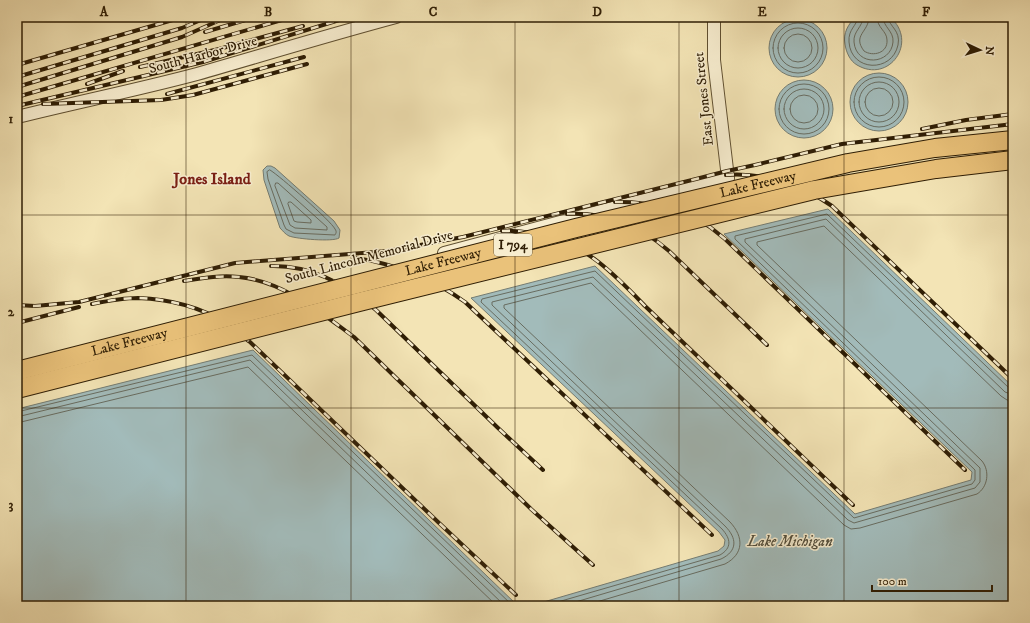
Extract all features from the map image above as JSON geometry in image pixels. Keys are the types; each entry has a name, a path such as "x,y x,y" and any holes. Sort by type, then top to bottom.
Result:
{"highway":[{"name":"Lake Freeway","path":"17,372 576,228 840,165 935,148 1013,140"},
{"name":"Lake Freeway","path":"17,389 362,301 814,190 936,169 1013,160"}],"street":[{"name":"South Harbor Drive","path":"17,117 108,96 197,73 396,17"},
{"name":"East Jones Street","path":"714,17 714,60 728,178"},
{"name":"South Lincoln Memorial Drive","path":"17,363 396,267 728,178"}],"water":[{"path":"856,17 890,17 898,27 902,38 901,48 896,58 889,65 880,69 869,69 857,65 850,59 847,53 845,32"},
{"path":"798,19 809,21 822,32 825,37 827,48 825,59 814,72 809,75 798,77 787,75 774,64 771,59 769,48 771,37 782,24 787,21"},
{"path":"879,73 890,75 903,86 906,91 908,102 906,113 895,126 890,129 879,131 868,129 855,118 852,113 850,102 852,91 863,78 868,75"},
{"path":"804,80 815,82 828,93 831,98 833,109 831,120 820,133 815,136 804,138 793,136 780,125 777,120 775,109 777,98 788,85 793,82"},
{"path":"267,166 275,168 334,221 340,230 339,238 323,240 293,237 289,236 280,228 264,180 263,170"},
{"name":"Lake Michigan","path":"828,209 1013,387 1013,606 530,606 718,551 724,546 725,540 719,532 471,298 595,266 855,514 971,480 972,472 724,234"},
{"path":"253,350 519,606 17,606 17,409"}],"railway":[{"path":"17,65 183,17"},
{"path":"17,77 182,28 208,17"},
{"path":"17,87 182,37 227,17"},
{"path":"205,32 256,17"},
{"path":"17,97 292,17"},
{"path":"17,106 203,62 349,17"},
{"path":"140,67 219,49 303,26"},
{"path":"167,94 304,57"},
{"path":"43,104 161,100 193,95 307,64"},
{"path":"87,84 123,71"},
{"path":"922,129 966,120 1013,114"},
{"path":"17,305 35,306 79,302 235,263 388,251 463,237 842,144 1013,124"},
{"path":"726,175 754,176 782,182 808,192 832,206 1013,379"},
{"path":"615,202 640,203 664,207 688,215 710,227 725,239 965,470"},
{"path":"567,214 596,215 609,218 634,227 646,234 669,251 767,345"},
{"path":"502,231 533,233 551,237 582,251 608,270 853,505"},
{"path":"356,258 399,268 440,286 465,302 712,535"},
{"path":"271,266 300,269 314,273 328,278 353,292 376,310 543,470"},
{"path":"184,281 225,276 255,280 286,291 314,308 354,337 531,509 593,565"},
{"path":"92,304 132,298 161,300 206,312 229,325 250,342 516,595"},
{"path":"17,323 79,307"}],"district":[{"name":"Jones Island","path":"212,179"}]}
